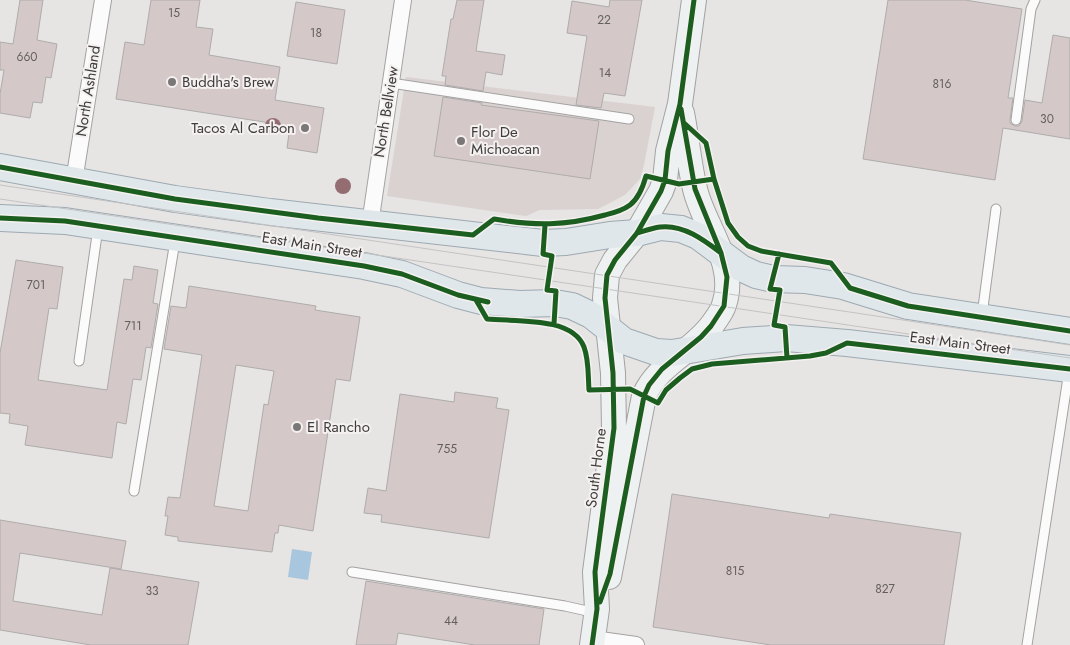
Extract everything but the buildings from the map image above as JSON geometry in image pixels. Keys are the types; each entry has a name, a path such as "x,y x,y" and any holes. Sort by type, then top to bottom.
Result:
{"main road":[{"name":"East Main Street","path":"0,167 176,199 370,224 543,243 637,233"},
{"name":"East Main Street","path":"0,221 65,221 388,270 458,295 481,301 520,304 555,303 572,306 591,315 609,330"},
{"path":"637,233 662,227 681,229 698,236 721,253"},
{"name":"East Main Street","path":"721,253 741,268 756,275 773,279 805,280 843,286 908,306 1070,330"},
{"path":"609,330 624,341 648,350 672,353 686,350"},
{"name":"East Main Street","path":"686,350 744,340 786,338 857,344 1069,369"}],"street":[{"name":"North Ashland","path":"74,181 102,0"},
{"name":"North Bellview","path":"370,224 404,0"},
{"path":"609,330 605,298 607,275 615,260 637,233 662,191 665,180 668,151 680,104 694,0"},
{"path":"680,104 695,189 721,253 727,277 724,306 711,326 686,350"},
{"name":"South Horne","path":"593,642 597,611 596,572 614,428 613,374 609,330"},
{"name":"South Horne","path":"597,611 610,574 644,396 649,385 662,369 686,350"},
{"path":"593,642 636,645"}],"lane":[{"path":"1016,120 1031,9 1035,0"},
{"path":"391,83 628,118"},
{"path":"982,318 996,209"},
{"path":"79,361 98,226"},
{"path":"134,491 176,238"},
{"path":"1027,645 1069,369"},
{"path":"352,572 597,611"}],"shaded area":[{"path":"406,77 655,107 640,179 625,195 598,209 540,210 526,216 387,196"}],"water":[{"path":"292,549 312,552 308,580 288,577"}],"tram line":[{"path":"0,185 1070,345"},
{"path":"0,199 1070,358"}],"cycle path":[{"path":"592,645 597,609 595,572 614,428 613,373 605,298 607,275 615,260 637,233 661,191 665,180 668,151 680,104 694,0"},
{"path":"600,602 610,574 644,396 649,385 662,369 701,337 724,306 727,277 721,253 695,189 681,109"},
{"path":"684,123 706,143 714,179"},
{"path":"0,167 175,199 318,218 473,235 494,219 550,224 590,219 618,212 636,199 646,176 679,184 714,179 728,223 738,237 748,246 761,251 831,263 850,288 908,306 1070,331"},
{"path":"0,218 65,221 364,266 402,274 458,295 488,302"},
{"path":"545,225 543,254 552,256 547,290 556,291 554,324"},
{"path":"637,233 660,227 677,228 693,234 721,253"},
{"path":"779,254 770,289 780,290 774,325 785,327 787,358"},
{"path":"476,300 487,319 542,322 568,330 578,337 587,357 589,390 630,389 658,403 666,390 692,369 712,364 810,356 826,353 847,343 1070,369"}],"place":[{"name":"Buddha's Brew","path":"172,82"},
{"name":"Tacos Al Carbon","path":"305,128"},
{"name":"Flor De Michoacan","path":"461,141"},
{"name":"El Rancho","path":"297,427"}]}
